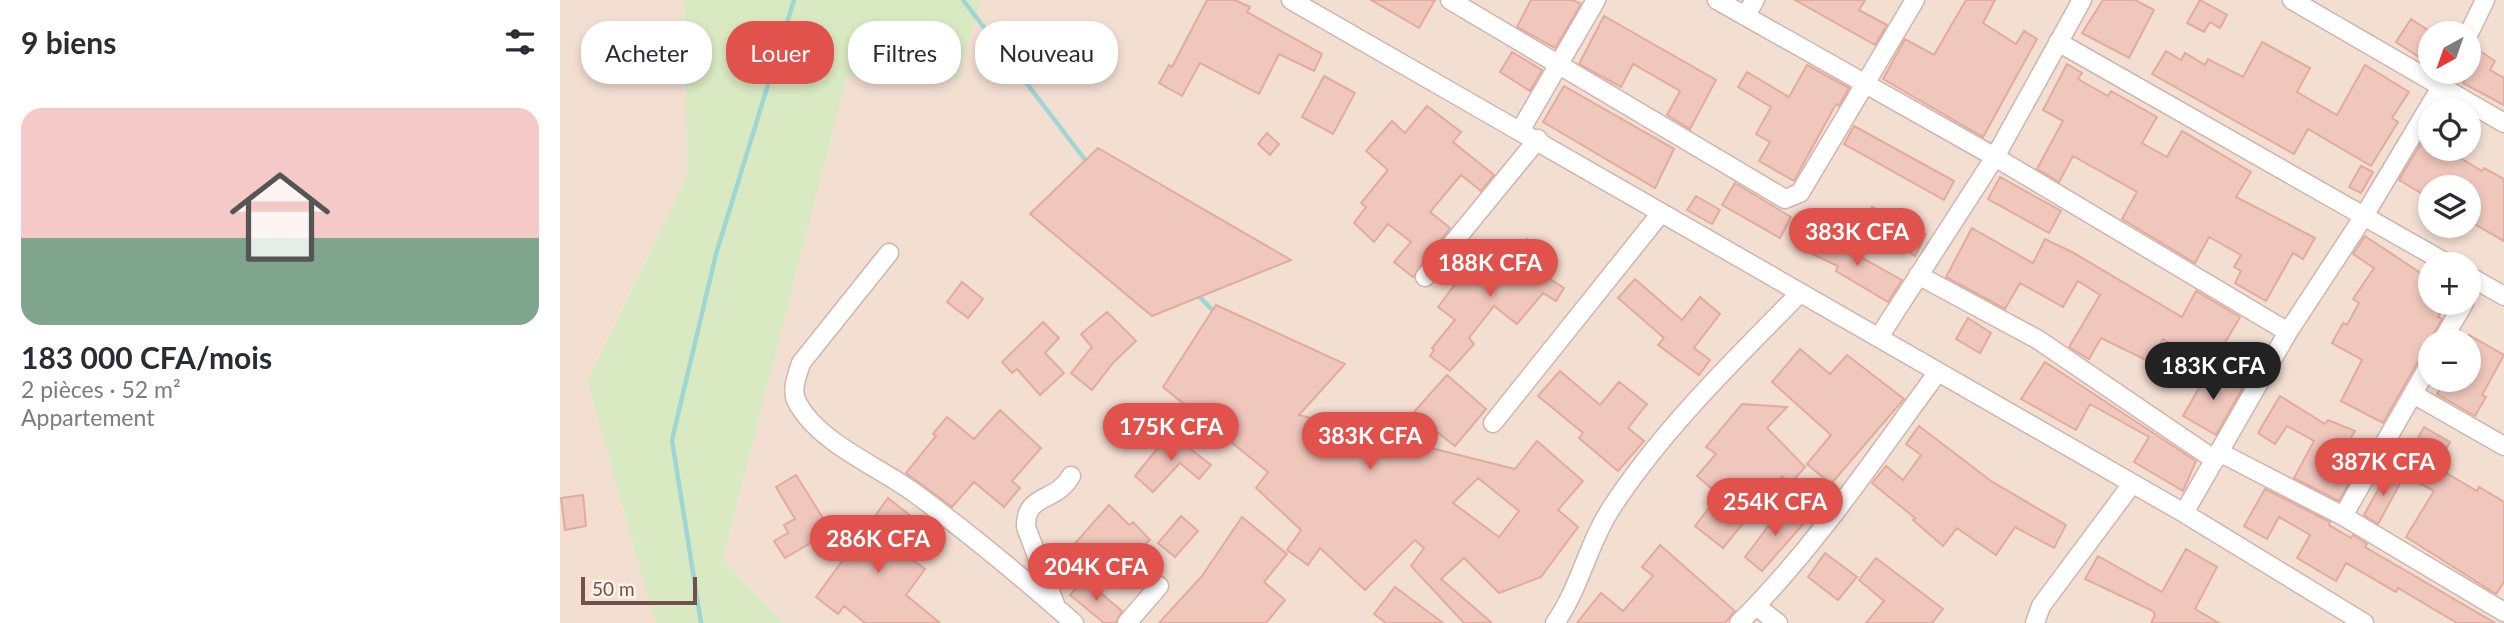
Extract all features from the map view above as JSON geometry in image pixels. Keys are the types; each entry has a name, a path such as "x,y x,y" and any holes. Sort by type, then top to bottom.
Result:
{"street":[{"path":"1291,0 1538,139 1661,214 2184,513 2364,623"},
{"path":"1450,0 1785,199 1800,193 1914,0"},
{"path":"1520,131 1596,0"},
{"path":"1717,0 1995,157 2288,332"},
{"path":"1745,16 1755,0"},
{"path":"1878,337 1995,157 2081,0"},
{"path":"2292,0 2418,65"},
{"path":"2475,21 2485,0"},
{"path":"2058,42 2427,252"},
{"path":"2184,513 2288,332 2364,216 2445,84"},
{"path":"2452,84 2504,123"},
{"path":"1425,277 1538,139"},
{"path":"1493,423 1661,214"},
{"path":"889,253 801,363 794,384 797,403 819,427 867,466 914,491 1073,623"},
{"path":"1919,275 2037,339 2217,456 2343,516 2504,612"},
{"path":"2481,287 2504,296"},
{"path":"1557,622 1610,510 1638,469 1740,354 1800,293"},
{"path":"1740,623 1835,512 1938,372"},
{"path":"2343,516 2418,385"},
{"path":"2413,394 2504,446"},
{"path":"1056,607 1026,527 1026,514 1030,505 1060,491 1071,476"},
{"path":"2035,623 2041,606 2133,484"},
{"path":"1127,623 1159,586"},
{"path":"1756,606 1778,623"}],"shaded area":[{"path":"560,0 684,0 684,21 581,21 581,84 685,84 687,176 587,381 655,623 560,623"},
{"path":"982,0 2504,0 2504,623 783,623 723,559 847,75 848,84 961,84 961,66 975,22 975,84 1118,84 1118,21 975,21"}],"green space":[{"path":"684,0 982,0 961,66 961,21 848,21 848,76 723,559 783,623 655,623 587,381 687,176 685,84 712,84 712,21 684,21"}],"building":[{"path":"1207,0 1235,0 1250,7 1247,12 1322,54 1314,71 1279,54 1259,94 1200,63 1182,96 1159,83 1169,65 1172,67"},
{"path":"1371,0 1435,0 1419,28"},
{"path":"1531,0 1573,0 1581,4 1555,48 1517,27"},
{"path":"1795,0 1865,0 1859,10 1887,25 1875,45"},
{"path":"1966,0 1995,0 1983,23 2016,44 2024,31 2037,39 1983,137 1883,79 1905,39 1934,55"},
{"path":"2103,0 2135,0 2154,10 2129,58 2082,33"},
{"path":"2200,0 2227,15 2220,28 2210,22 2204,32 2187,23"},
{"path":"1604,16 1716,80 1690,129 1667,115 1680,91 1633,64 1621,87 1579,64"},
{"path":"2411,19 2418,24 2418,56 2396,42"},
{"path":"2262,42 2310,68 2297,92 2337,115 2365,65 2409,92 2392,118 2398,122 2371,166 2308,129 2294,154 2152,74 2166,51 2181,60 2185,53 2205,65 2208,59 2243,77"},
{"path":"1512,52 1542,70 1530,91 1500,72"},
{"path":"2482,52 2495,61 2490,70 2504,78 2504,105 2465,84 2482,84"},
{"path":"2067,64 2082,73 2078,79 2108,96 2111,91 2157,117 2142,143 2167,157 2182,131 2251,172 2236,197 2315,238 2303,259 2293,253 2266,301 2235,283 2241,271 2234,267 2241,255 2209,237 2195,263 2122,219 2137,192 2073,156 2059,182 2037,169 2063,121 2043,110"},
{"path":"1807,65 1849,88 1839,106 1836,104 1794,181 1759,161 1770,142 1756,134 1771,107 1738,87 1747,72 1789,97"},
{"path":"1324,76 1355,93 1333,134 1302,117"},
{"path":"1564,86 1674,149 1655,188 1543,122"},
{"path":"1427,106 1461,132 1453,142 1494,175 1481,191 1461,175 1430,212 1450,228 1413,277 1394,262 1411,242 1388,224 1374,242 1354,223 1366,207 1361,203 1388,170 1366,151 1392,121 1405,133"},
{"path":"1854,126 1954,181 1944,200 1844,144"},
{"path":"1267,133 1279,144 1270,155 1258,144"},
{"path":"1098,148 1291,260 1152,316 1030,214"},
{"path":"2418,149 2418,161 2465,161 2504,179 2504,241 2481,228 2481,175 2418,175 2418,191 2399,180"},
{"path":"2361,166 2373,172 2361,193 2349,187"},
{"path":"2000,177 2061,211 2049,233 1988,199"},
{"path":"1735,183 1791,217 1780,238 1722,205"},
{"path":"1696,196 1720,210 1712,224 1687,210"},
{"path":"1872,207 1926,234 1915,256 1862,224"},
{"path":"1972,228 2033,263 2045,239 2182,317 2196,291 2240,317 2211,367 2163,339 2150,362 2101,338 2089,359 2069,347 2100,295 2078,281 2063,307 2020,283 2005,309 1946,277"},
{"path":"1819,234 1902,280 1888,302 1836,271 1838,266 1810,253"},
{"path":"2365,236 2418,271 2418,315 2439,315 2442,319 2436,329 2418,329 2418,361 2383,423 2341,401 2362,360 2332,343 2343,323 2347,325 2359,303 2353,299 2374,268 2353,254"},
{"path":"1527,239 1542,251 1530,266 1564,288 1556,301 1543,293 1517,324 1494,306 1469,338 1474,344 1450,371 1430,356 1434,350 1432,348 1455,320 1438,307 1479,252 1499,269 1504,268"},
{"path":"1635,279 1682,320 1700,297 1720,314 1694,348 1710,360 1699,375 1658,345 1664,338 1618,298"},
{"path":"962,282 983,299 968,318 947,302"},
{"path":"1216,305 1345,364 1299,415 1515,469 1537,441 1583,481 1558,510 1578,527 1541,577 1499,593 1464,558 1441,579 1492,623 1464,623 1411,566 1424,548 1415,540 1365,590 1320,548 1308,565 1287,550 1301,530 1256,488 1268,472 1163,387","holes":["1478,478 1519,511 1499,537 1453,503"]},
{"path":"1107,312 1136,341 1113,363 1092,390 1071,373 1092,347 1081,334"},
{"path":"1968,318 1991,333 1980,353 1956,339"},
{"path":"1043,322 1059,338 1045,353 1064,373 1040,395 1017,369 1012,373 1002,362"},
{"path":"2481,342 2504,355 2482,395 2486,397 2475,416 2437,394 2481,392"},
{"path":"1800,349 1830,374 1847,355 1904,399 1831,484 1807,464 1831,435 1772,382"},
{"path":"2045,362 2196,461 2183,491 2134,462 2149,437 2090,404 2076,430 2021,399"},
{"path":"2211,367 2242,389 2216,435 2183,416"},
{"path":"1560,371 1600,405 1619,382 1647,404 1628,428 1644,441 1618,471 1579,438 1583,433 1538,396"},
{"path":"1447,375 1486,409 1455,446 1413,413"},
{"path":"2280,396 2325,424 2328,420 2355,431 2337,460 2356,471 2339,501 2294,478 2314,441 2287,426 2275,444 2258,433"},
{"path":"1742,404 1787,407 1767,428 1805,467 1791,483 1782,476 1723,548 1695,526 1719,495 1697,476 1716,454 1706,447"},
{"path":"1000,410 1041,448 1012,481 1020,488 1004,507 974,482 952,507 906,473 936,436 933,434 947,417 974,439"},
{"path":"1150,413 1167,426 1159,436 1142,423"},
{"path":"1919,426 1991,481 2066,525 2054,548 2015,527 1996,555 1957,528 1943,546 1913,520 1915,518 1872,483 1886,466 1903,480 1921,455 1906,444"},
{"path":"2424,427 2450,442 2436,467 2477,491 2479,487 2504,502 2504,582 2496,594 2406,537 2434,491 2399,472"},
{"path":"1170,433 1211,465 1199,479 1180,463 1153,492 1135,476"},
{"path":"2388,472 2402,480 2378,524 2364,515"},
{"path":"796,475 831,531 785,558 774,541 788,533 784,525 795,519 776,487"},
{"path":"2265,489 2330,522 2329,525 2351,538 2353,535 2367,544 2365,547 2495,623 2457,623 2398,588 2396,592 2346,563 2336,581 2297,558 2310,535 2279,517 2267,539 2244,526"},
{"path":"583,495 586,526 565,530 561,498"},
{"path":"888,498 912,517 891,544 925,569 906,595 940,623 865,623 844,606 838,614 816,597"},
{"path":"1785,504 1805,522 1762,571 1745,557"},
{"path":"1109,505 1129,525 1133,522 1150,540 1125,563 1107,544 1084,573 1063,557"},
{"path":"1181,516 1198,531 1175,557 1158,543"},
{"path":"1242,517 1287,554 1264,582 1285,600 1266,623 1159,623 1202,576"},
{"path":"1660,545 1735,611 1725,623 1577,623 1601,593 1623,611 1653,576 1642,567"},
{"path":"2186,549 2217,567 2195,609 2219,623 2151,623 2155,615 2153,611 2085,579 2098,556 2162,592"},
{"path":"1825,553 1857,577 1838,600 1808,577"},
{"path":"1876,558 1943,609 1932,623 1866,623 1884,601 1859,580"},
{"path":"1084,579 1122,611 1116,623 1104,623 1070,595"},
{"path":"1395,587 1443,623 1386,623 1374,614"}],"waterway":[{"path":"701,623 672,440 716,254 794,0"},
{"path":"963,0 1089,165"},
{"path":"1198,295 1216,314"}]}
